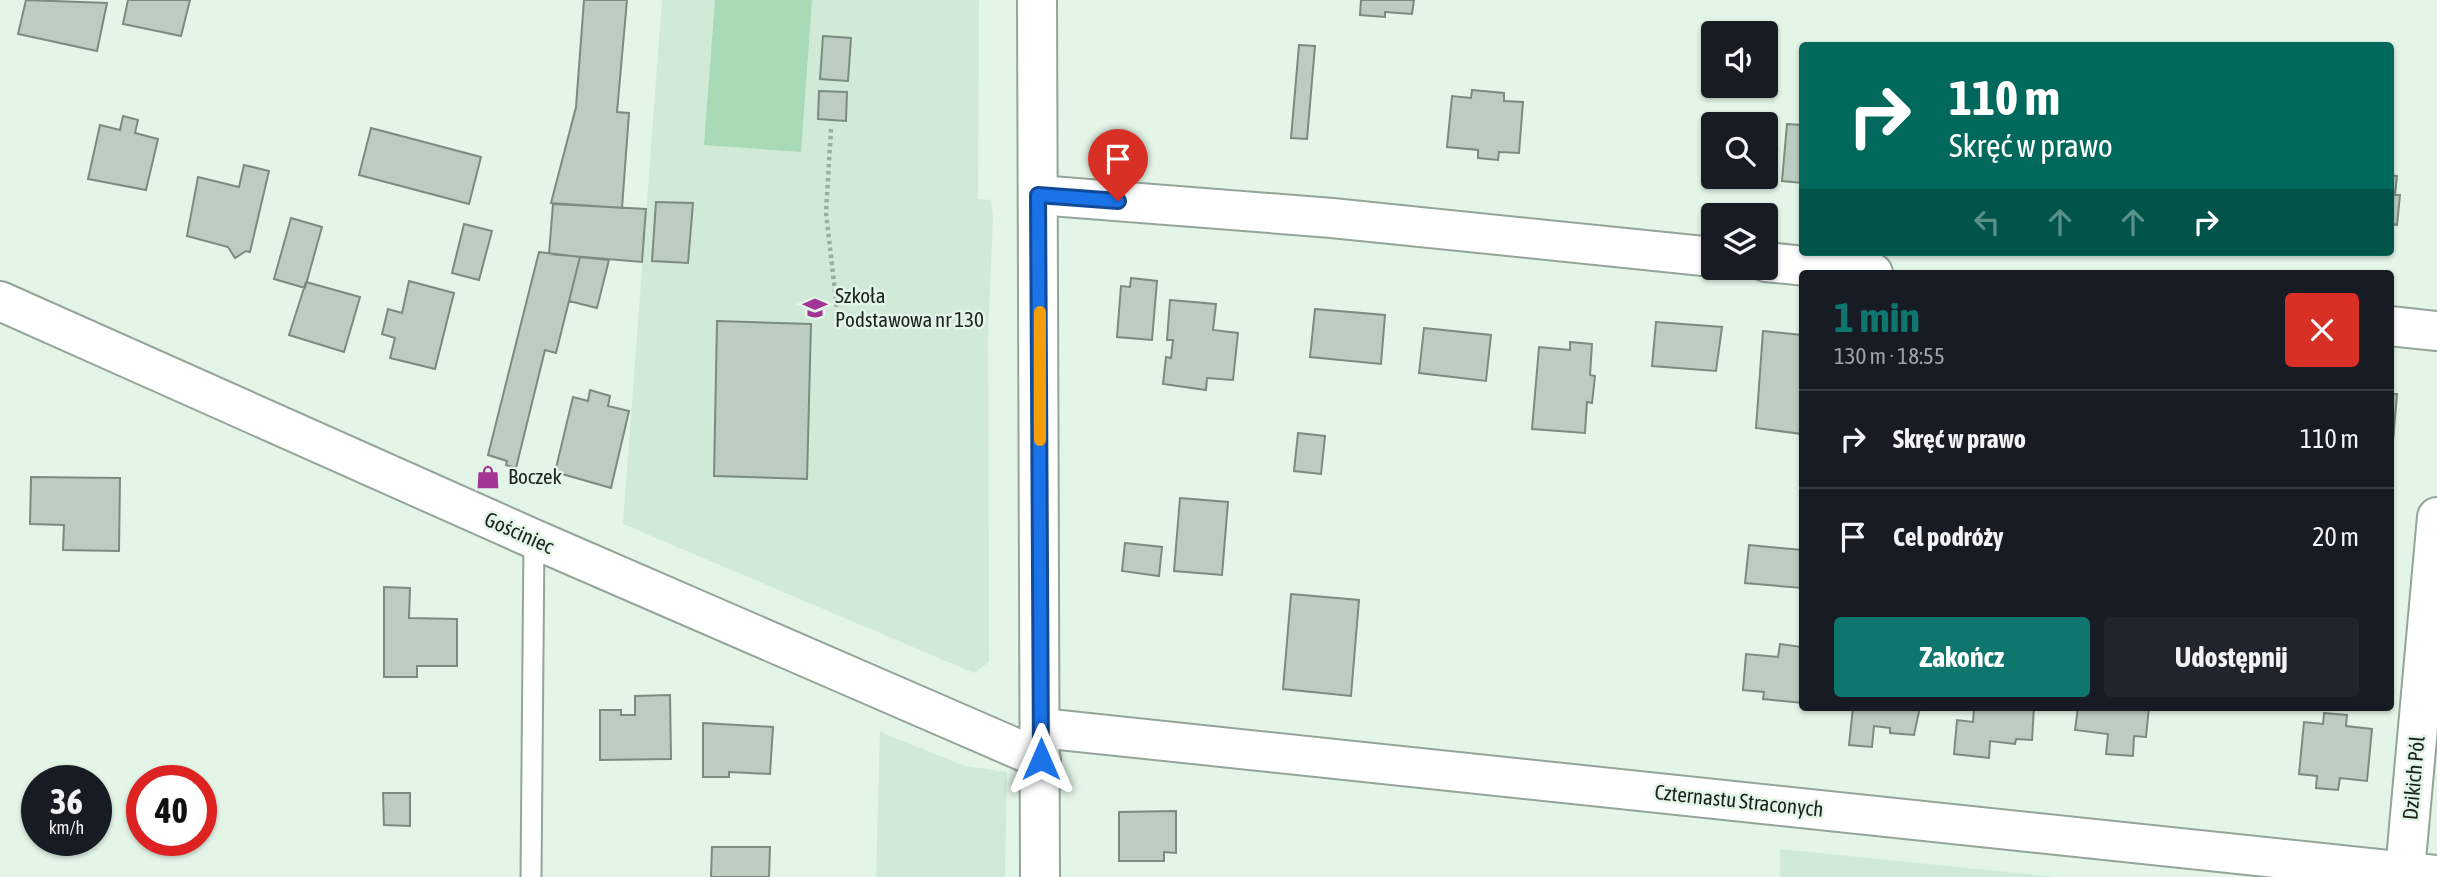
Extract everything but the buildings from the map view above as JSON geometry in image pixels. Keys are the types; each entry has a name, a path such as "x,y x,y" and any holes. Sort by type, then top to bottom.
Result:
{"street":[{"path":"1037,0 1040,877"},
{"path":"1038,195 1332,218 1701,256"},
{"path":"1778,263 1843,270"},
{"name":"Gościniec","path":"0,301 534,539 1041,744"},
{"path":"2394,326 2437,331"},
{"name":"Dzikich Pól","path":"2421,873 2437,517"},
{"name":"Czternastu Straconych","path":"1041,744 2421,873"}],"lane":[{"path":"531,877 534,539"}],"path":[{"path":"831,129 826,213 838,317"}],"shaded area":[{"name":"Szkoła Podstawowa nr 130","path":"662,0 979,0 978,199 991,200 993,217 988,337 989,662 974,673 623,524"},
{"path":"880,732 965,766 1007,772 1005,877 876,877"},
{"path":"1780,849 2055,877 1780,877"}],"green space":[{"path":"715,0 812,0 801,152 704,145"}],"slow traffic":[{"path":"1040,312 1040,440"}],"place":[{"name":"Szkoła Podstawowa nr 130","path":"815,308"},
{"name":"Boczek","path":"488,477"}],"route":[{"path":"1041,759 1038,195 1118,201"}]}
